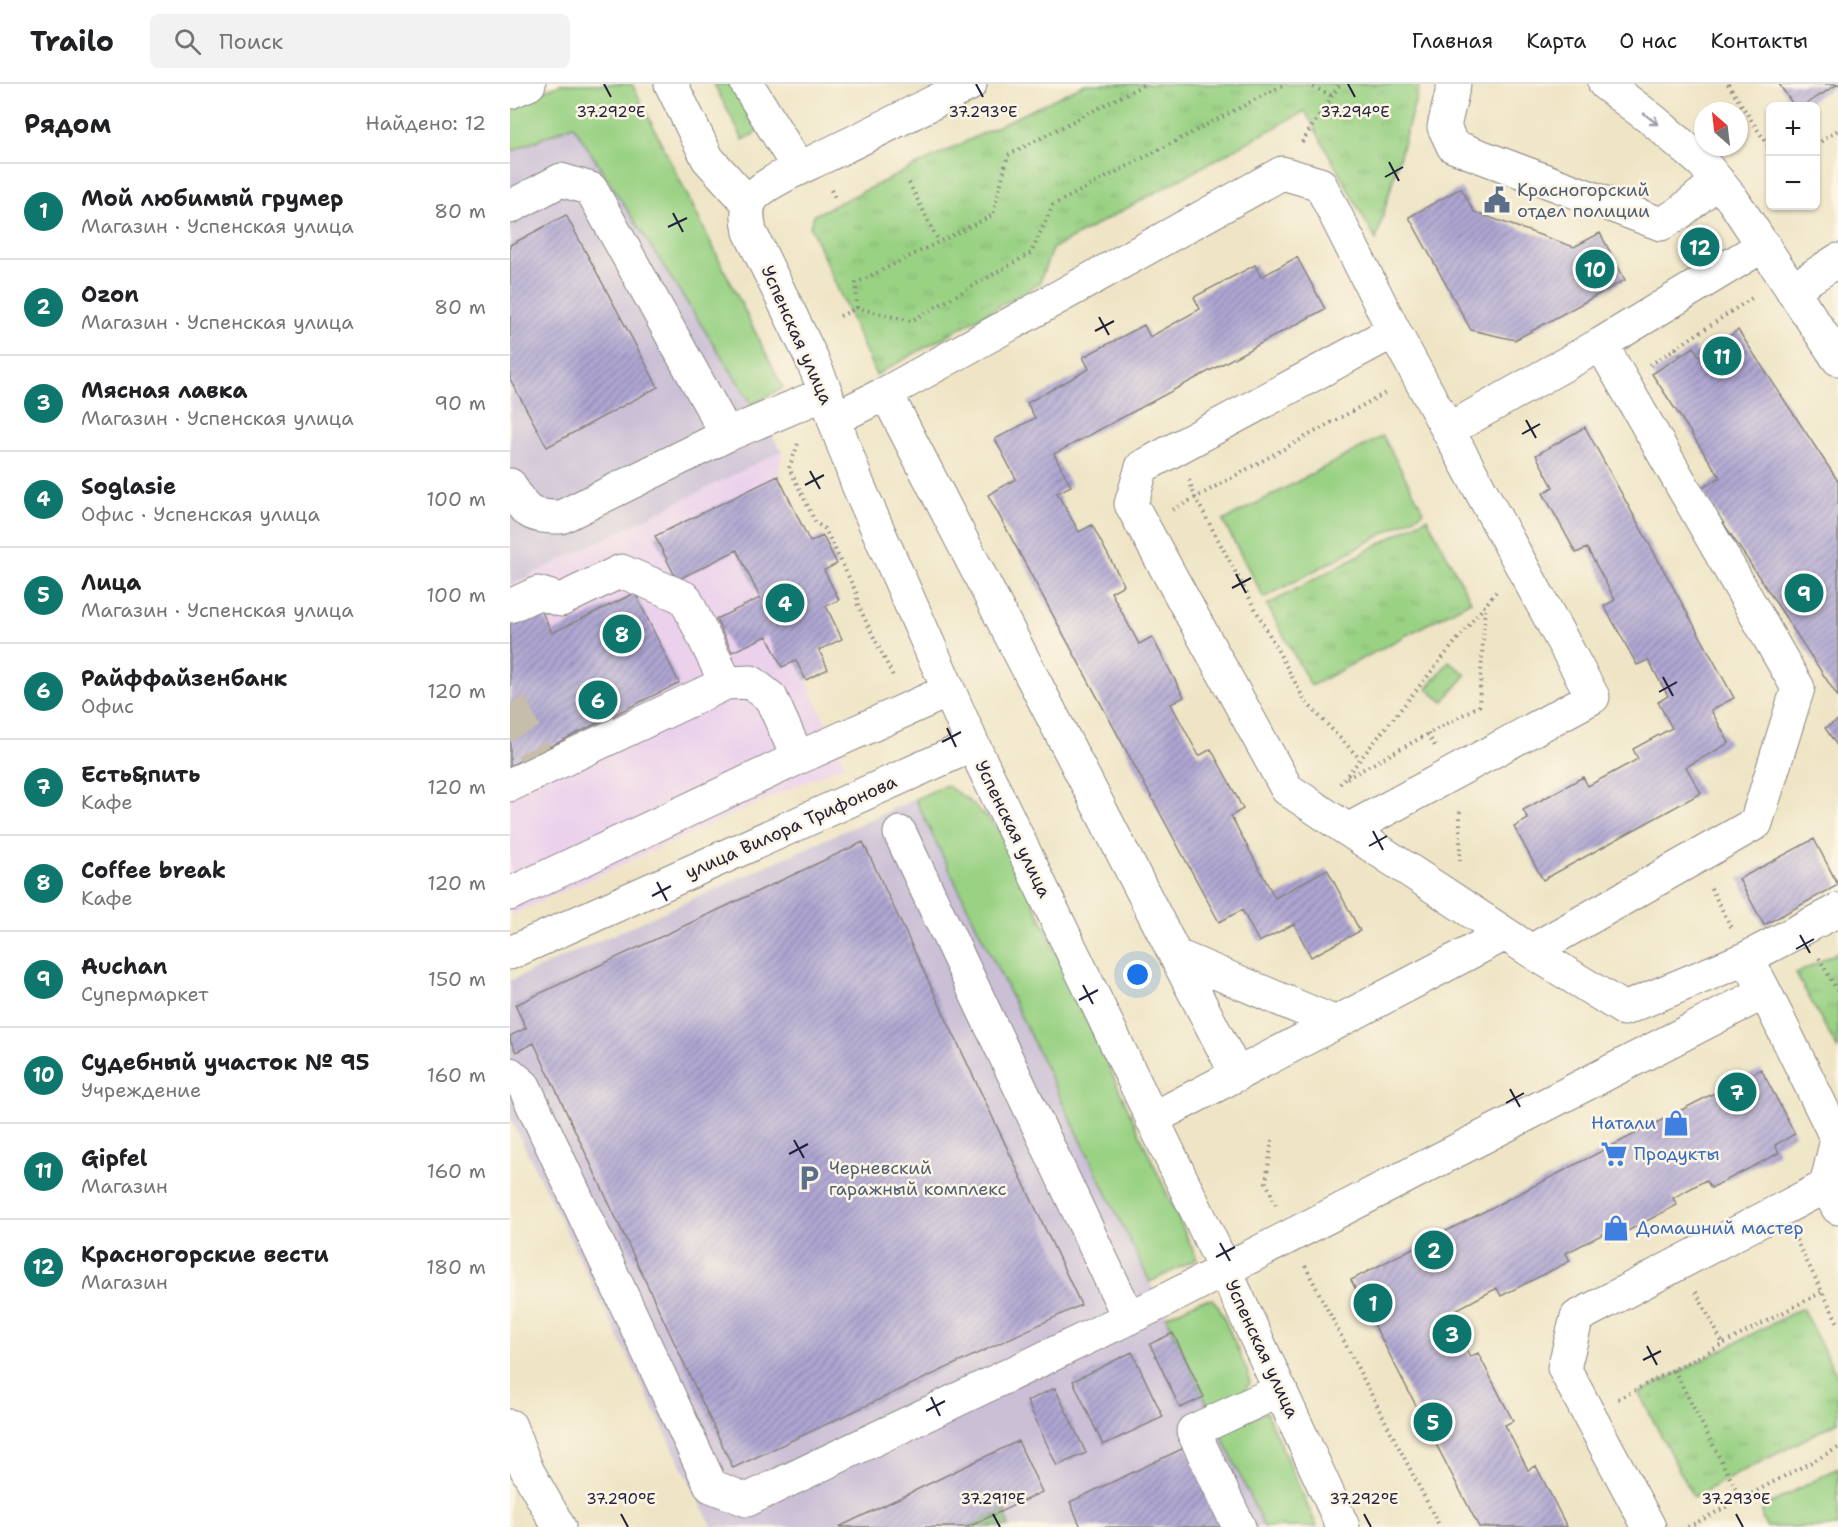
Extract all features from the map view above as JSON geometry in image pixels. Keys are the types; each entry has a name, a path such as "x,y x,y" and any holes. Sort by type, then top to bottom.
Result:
{"street":[{"path":"510,92 528,84"},
{"path":"671,84 708,159 749,204 755,195 799,169 970,84"},
{"path":"747,84 799,169"},
{"path":"1454,84 1444,127 1453,147 1661,224 1678,214 1711,172"},
{"path":"1605,84 1654,121 1711,172 1764,245 1838,359"},
{"path":"510,485 520,504 537,517 561,517 727,435 784,411 830,406 886,393 1282,173 1320,184 1394,331 1593,697 1348,830"},
{"path":"510,207 561,180 591,189 727,435"},
{"name":"Успенская улица","path":"749,204 747,218 750,232 805,345 858,484 972,745 1226,1270 1342,1527"},
{"path":"1448,430 1601,344 1764,245"},
{"path":"1792,290 1838,260"},
{"path":"1394,331 1142,467 1131,504 1287,789 1518,942 1624,1009 1747,958 1838,910"},
{"path":"1152,1119 1336,1023 1518,942 1695,858 1756,824 1798,688 1601,344"},
{"path":"886,393 1237,1075"},
{"path":"510,606 538,593 561,600 621,571 685,598 726,683"},
{"path":"510,785 539,762 726,683 751,682 771,698 798,758"},
{"path":"510,894 798,758 948,691"},
{"name":"улица Вилора Трифонова","path":"510,953 972,745"},
{"path":"900,833 1129,1318"},
{"path":"1175,955 1336,1023"},
{"path":"1649,1527 1564,1368 1577,1317 1780,1210 1832,1197 1837,1139 1747,958"},
{"path":"510,1074 524,1086 711,1486 747,1500 1226,1270 1765,992"},
{"path":"1239,1527 1193,1431 1281,1390"},
{"path":"510,1426 527,1470 559,1527"}],"path":[{"path":"857,308 856,283 993,215 1008,155 1145,84"},
{"path":"840,316 857,308 911,321 1031,253 1053,205 1285,84"},
{"path":"1308,84 1332,96"},
{"path":"1282,173 1340,84"},
{"path":"1728,84 1766,143"},
{"path":"1820,142 1838,130"},
{"path":"909,183 939,242"},
{"path":"1623,383 1755,296"},
{"path":"1676,348 1681,356"},
{"path":"1143,526 1418,375"},
{"path":"784,411 799,441 789,468 816,523 825,529 836,550 857,594 858,605 908,709"},
{"path":"1177,448 1195,497 1305,701 1360,759"},
{"path":"1318,810 1520,562"},
{"path":"1343,779 1479,706 1485,606"},
{"path":"1459,903 1461,769"},
{"path":"1695,858 1747,958"},
{"path":"1817,954 1838,992"},
{"path":"1272,1140 1266,1182 1290,1237 1440,1527"},
{"path":"1780,1210 1838,1323"},
{"path":"1681,1263 1723,1344"},
{"path":"1588,1414 1822,1292"},
{"path":"1674,1370 1741,1499"},
{"path":"1688,1527 1838,1448"}],"shaded area":[{"path":"573,125 782,451 510,585 510,153"},
{"path":"782,451 778,476 810,541 823,536 837,564 824,570 839,600 826,607 842,639 819,649 828,669 806,680 845,764 510,915 510,585"},
{"path":"915,799 1160,1303 1264,1527 712,1527 510,1117 510,981"}],"green space":[{"path":"560,84 632,84 783,388 752,404 573,125 510,152 510,105"},
{"path":"714,84 735,84 763,129 743,140"},
{"path":"1085,84 1420,84 1376,240 1305,111 1052,249 1039,284 876,375 810,226 814,215"},
{"path":"1383,436 1424,512 1264,598 1223,521"},
{"path":"1427,518 1471,601 1311,686 1267,605"},
{"path":"1449,661 1466,675 1443,702 1427,689"},
{"path":"946,785 968,800 1000,830 1197,1259 1150,1282 915,799"},
{"path":"1838,952 1838,1050 1796,974"},
{"path":"1212,1299 1219,1307 1250,1383 1243,1392 1208,1406 1166,1316 1199,1301"},
{"path":"1802,1308 1838,1378 1838,1422 1693,1497 1639,1393"},
{"path":"1266,1412 1317,1527 1264,1527 1220,1432"},
{"path":"1838,1468 1838,1527 1766,1527 1762,1518 1762,1510 1768,1505"},
{"path":"1005,1509 1009,1527 968,1527"}],"building":[{"path":"1779,84 1838,84 1809,102 1791,102"},
{"path":"1461,188 1474,212 1574,247 1600,233 1625,280 1515,340 1471,330 1409,217"},
{"path":"566,215 658,387 547,447 510,379 510,245"},
{"path":"1701,238 1708,250 1700,255 1692,244"},
{"path":"1297,257 1325,309 1054,454 1071,486 1057,493 1079,532 1092,525 1124,585 1111,592 1139,644 1152,637 1184,697 1171,704 1199,756 1211,749 1228,780 1243,809 1231,816 1275,898 1327,869 1360,931 1311,957 1294,924 1259,942 1242,910 1219,922 988,495 1016,479 995,439 1035,418 1027,403 1089,369 1083,357 1144,325 1150,337 1200,309 1194,297 1255,265 1261,277"},
{"path":"1738,330 1838,481 1838,697 1701,489 1720,477 1652,374 1694,347 1699,356"},
{"path":"1585,427 1734,698 1711,710 1729,743 1686,767 1701,793 1543,880 1514,827 1528,819 1523,810 1583,777 1588,786 1638,759 1633,749 1672,728 1658,702 1668,696 1648,660 1637,665 1604,606 1615,600 1587,548 1576,553 1543,493 1553,487 1536,455"},
{"path":"778,476 810,542 823,536 837,564 824,570 839,600 826,606 842,639 819,650 828,669 806,680 796,661 782,667 767,636 732,652 716,619 760,598 737,550 677,580 655,536"},
{"path":"635,593 679,683 510,766 510,623 540,608 552,633"},
{"path":"1838,720 1838,747 1825,728"},
{"path":"1814,839 1838,885 1764,925 1739,879"},
{"name":"Черневский гаражный комплекс","path":"863,842 1081,1305 733,1468 534,1043 516,1052 510,1040 510,1036 526,1028 515,1005"},
{"path":"1761,1069 1795,1134 1775,1145 1779,1153 1711,1188 1706,1180 1673,1198 1677,1205 1609,1241 1605,1233 1566,1253 1570,1261 1501,1296 1497,1288 1448,1314 1470,1357 1478,1353 1513,1421 1505,1425 1528,1470 1536,1466 1567,1527 1479,1527 1351,1280"},
{"path":"1173,1333 1204,1397 1180,1408 1150,1344"},
{"path":"1132,1352 1163,1417 1103,1445 1073,1381"},
{"path":"1055,1388 1086,1453 1057,1466 1027,1401"},
{"path":"1018,1441 1042,1492 968,1527 839,1527"},
{"path":"1186,1447 1224,1527 1081,1527 1070,1502"}],"tunnel":[{"path":"510,704 535,754"}],"place":[{"name":"Красногорский отдел полиции","path":"1497,200"},
{"name":"Красногорские вести","path":"1700,247"},
{"name":"Судебный участок № 95","path":"1595,269"},
{"name":"Gipfel","path":"1722,356"},
{"name":"Auchan","path":"1804,593"},
{"name":"Soglasie","path":"785,603"},
{"name":"Coffee break","path":"622,634"},
{"name":"Райффайзенбанк","path":"598,700"},
{"name":"Есть&пить","path":"1737,1092"},
{"name":"Натали","path":"1676,1123"},
{"name":"Продукты","path":"1614,1154"},
{"name":"Черневский гаражный комплекс","path":"809,1178"},
{"name":"Домашний мастер","path":"1616,1228"},
{"name":"Ozon","path":"1434,1250"},
{"name":"Мой любимый грумер","path":"1373,1303"},
{"name":"Мясная лавка","path":"1452,1334"},
{"name":"Лица","path":"1433,1422"}]}
